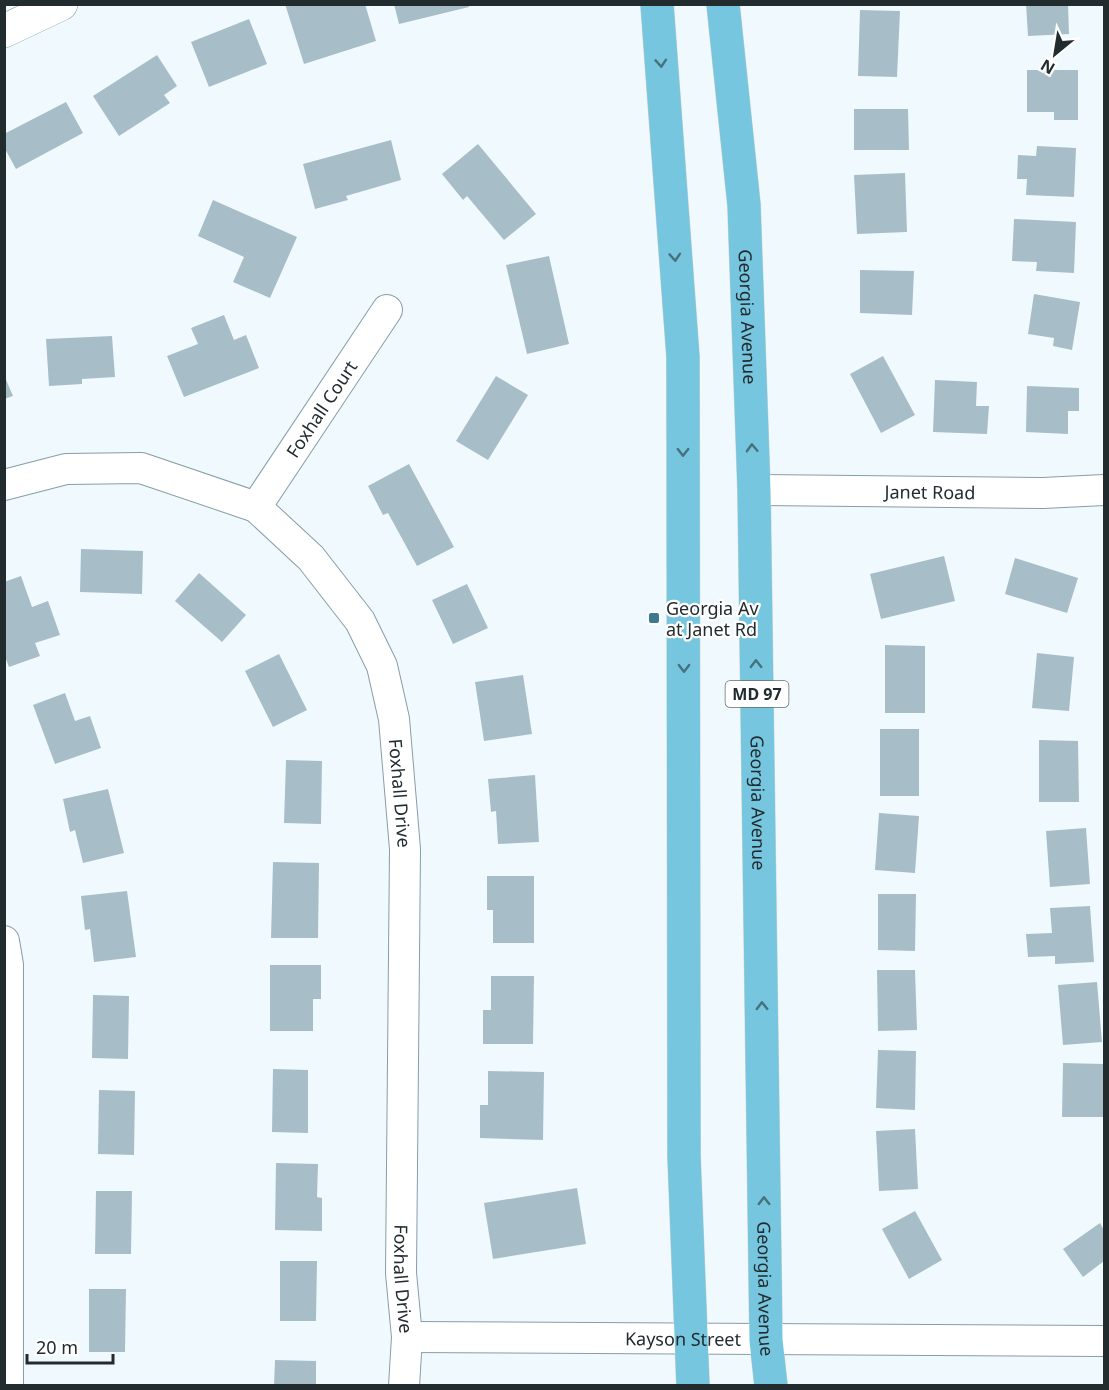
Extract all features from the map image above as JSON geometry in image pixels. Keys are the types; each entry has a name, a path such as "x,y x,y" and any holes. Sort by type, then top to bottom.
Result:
{"main road":[{"path":"657,4 683,357 684,1156 693,1386"},
{"name":"Georgia Avenue","path":"723,4 744,205 754,490 766,1340 771,1386"}],"street":[{"path":"4,31 61,4"},
{"name":"Foxhall Court","path":"256,507 387,310"},
{"name":"Foxhall Drive","path":"4,484 66,469 141,468 256,507 311,558 360,621 382,666 394,719 405,849 401,1273 407,1337 404,1386"},
{"name":"Janet Road","path":"754,490 1043,493 1104,490"},
{"path":"4,941 8,964 8,1386"},
{"name":"Kayson Street","path":"407,1337 1104,1341"}],"building":[{"path":"285,4 365,4 376,41 304,64"},
{"path":"394,4 468,4 469,7 399,24"},
{"path":"1026,4 1068,4 1069,34 1028,36"},
{"path":"860,10 900,11 897,77 858,76"},
{"path":"249,19 267,64 209,87 191,42"},
{"path":"157,55 177,86 164,95 170,103 119,136 93,96"},
{"path":"1027,70 1078,70 1078,120 1054,120 1054,112 1027,112"},
{"path":"66,102 83,133 16,169 4,147 4,134"},
{"path":"854,109 908,109 909,150 854,150"},
{"path":"391,140 401,180 346,196 348,200 315,209 303,164"},
{"path":"478,144 536,214 504,240 467,196 463,200 442,174"},
{"path":"1037,146 1076,148 1074,197 1026,195 1027,179 1017,179 1018,155 1036,156"},
{"path":"905,173 907,232 857,234 854,175"},
{"path":"213,200 297,237 270,298 233,282 244,257 198,236"},
{"path":"1014,219 1076,222 1074,273 1036,271 1037,262 1012,261"},
{"path":"549,256 569,344 527,354 506,265"},
{"path":"860,270 914,271 912,315 860,313"},
{"path":"1034,294 1080,302 1072,350 1053,346 1054,338 1028,334"},
{"path":"224,315 234,340 246,335 259,368 184,397 167,356 198,344 191,328"},
{"path":"112,336 115,377 82,379 82,384 49,386 46,339"},
{"path":"883,356 915,415 881,433 850,374"},
{"path":"4,375 13,396 4,399"},
{"path":"496,376 528,395 488,460 456,441"},
{"path":"935,380 977,382 976,406 989,406 987,434 933,432"},
{"path":"1027,386 1079,388 1079,411 1068,411 1068,434 1026,432"},
{"path":"409,464 454,547 417,566 388,513 383,515 368,486"},
{"path":"81,549 143,551 142,594 80,592"},
{"path":"944,556 955,601 881,619 870,574"},
{"path":"1015,558 1078,578 1067,613 1005,594"},
{"path":"199,573 246,615 222,642 175,601"},
{"path":"21,576 32,607 48,601 60,635 35,643 40,656 9,667 4,654 4,582"},
{"path":"467,584 488,628 453,644 432,600"},
{"path":"885,645 925,646 925,713 885,713"},
{"path":"1037,653 1074,657 1069,711 1032,708"},
{"path":"279,654 307,710 273,727 245,671"},
{"path":"523,675 532,734 484,741 475,682"},
{"path":"65,693 75,721 90,716 101,748 55,764 33,705"},
{"path":"880,729 919,729 919,796 880,796"},
{"path":"1039,740 1078,741 1079,802 1039,802"},
{"path":"286,760 322,761 321,824 284,823"},
{"path":"535,775 539,842 498,844 496,811 491,812 488,779"},
{"path":"108,789 124,853 83,863 75,830 70,832 63,799"},
{"path":"879,813 919,816 915,873 875,870"},
{"path":"1086,828 1090,884 1050,887 1046,831"},
{"path":"273,862 319,863 318,938 271,938"},
{"path":"487,876 534,876 534,943 493,943 493,910 487,910"},
{"path":"127,891 136,957 94,962 90,929 85,930 81,896"},
{"path":"878,894 916,894 915,951 878,950"},
{"path":"1090,906 1094,962 1055,964 1055,956 1028,957 1026,934 1052,933 1050,908"},
{"path":"270,965 321,965 321,999 313,999 313,1031 270,1031"},
{"path":"877,970 915,970 917,1030 878,1031"},
{"path":"491,976 534,976 533,1044 483,1044 483,1010 491,1010"},
{"path":"1097,982 1102,1042 1063,1045 1058,985"},
{"path":"93,995 129,996 128,1059 92,1058"},
{"path":"878,1050 916,1051 915,1110 876,1108"},
{"path":"1063,1063 1104,1064 1104,1117 1062,1117"},
{"path":"273,1069 308,1070 308,1133 272,1132"},
{"path":"488,1071 544,1072 543,1140 480,1138 480,1105 488,1105"},
{"path":"99,1090 135,1091 134,1155 98,1154"},
{"path":"915,1129 918,1189 879,1191 876,1131"},
{"path":"276,1163 318,1164 317,1197 322,1198 322,1231 275,1230"},
{"path":"577,1188 586,1244 493,1259 484,1203"},
{"path":"96,1191 132,1191 131,1254 95,1254"},
{"path":"915,1211 942,1260 909,1279 882,1229"},
{"path":"1100,1223 1104,1230 1104,1261 1083,1277 1063,1249"},
{"path":"280,1261 317,1261 316,1321 280,1321"},
{"path":"89,1289 126,1289 125,1352 89,1352"},
{"path":"275,1360 316,1361 316,1386 274,1386"}],"place":[{"name":"Georgia Av at Janet Rd","path":"654,618"}]}
